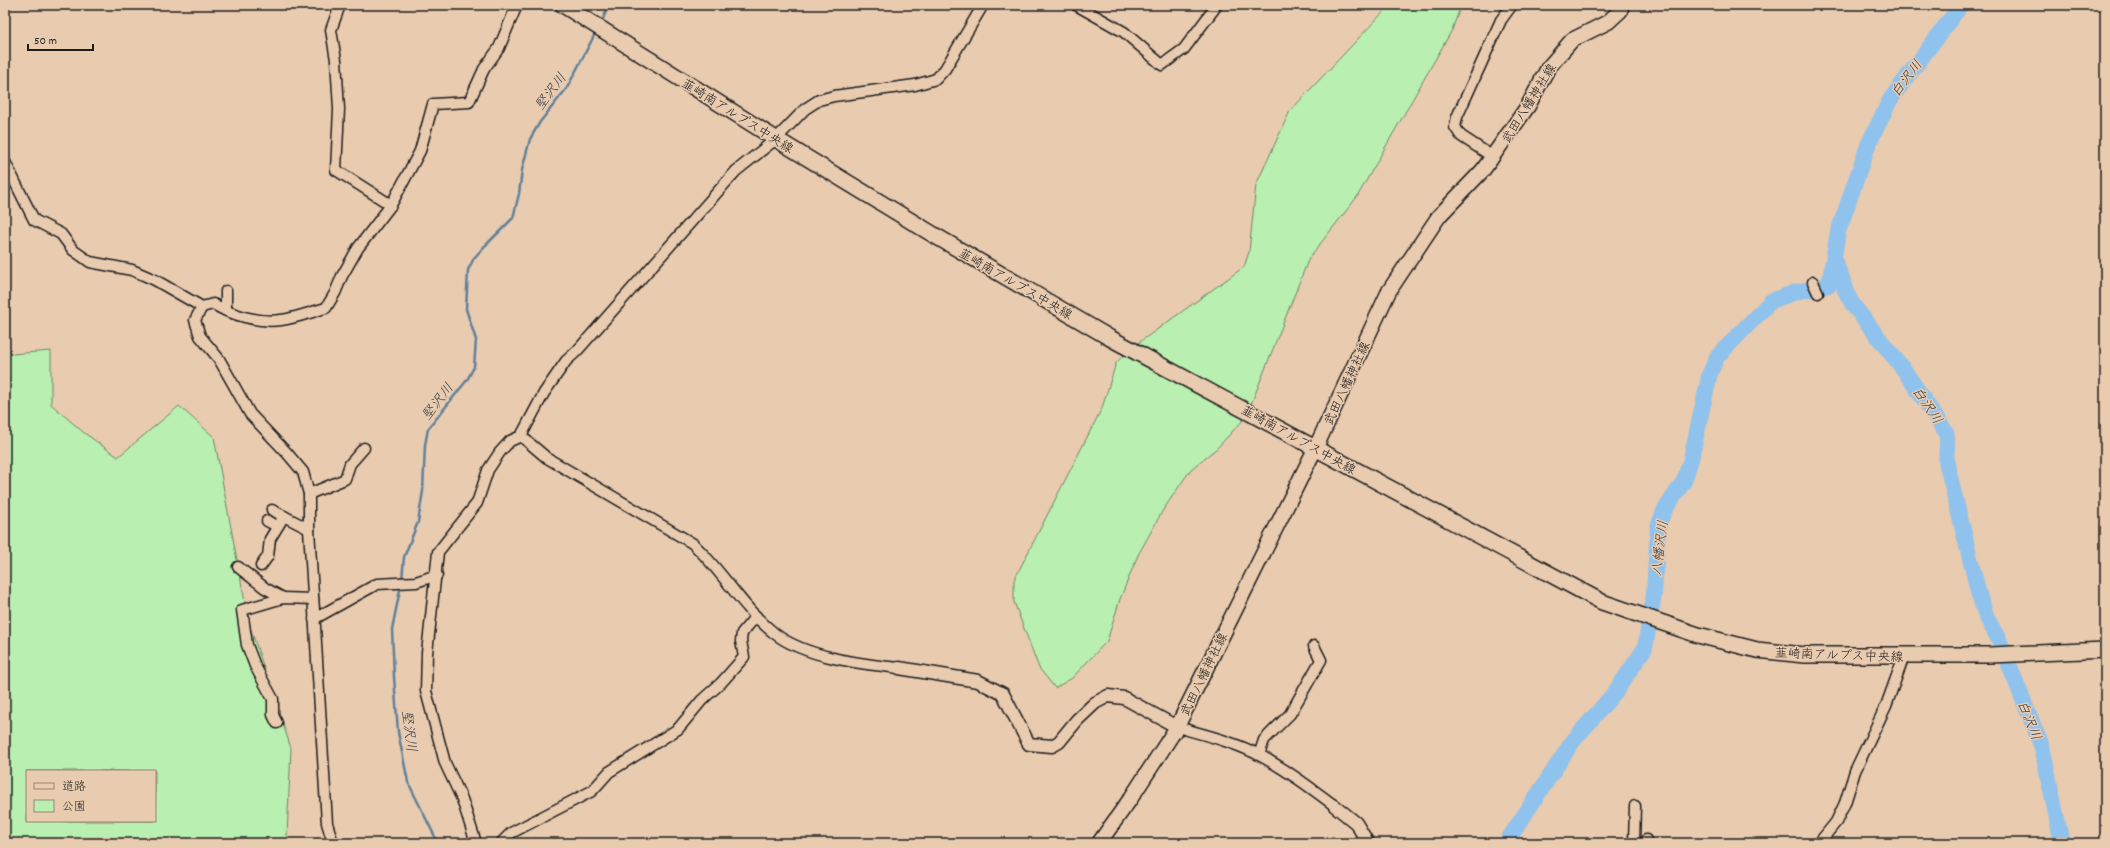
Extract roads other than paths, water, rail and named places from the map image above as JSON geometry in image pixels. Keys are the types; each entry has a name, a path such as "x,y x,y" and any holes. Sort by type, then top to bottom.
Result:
{"main road":[{"name":"武田八幡神社線","path":"1099,843 1131,798 1177,727 1316,448 1389,291 1439,216 1483,170 1493,157 1528,106 1548,68 1572,40 1608,22 1620,11 1622,5"},
{"name":"韮崎南アルプス中央線","path":"569,9 776,139 934,235 1110,338 1316,448 1570,587 1620,609 1698,635 1757,650 1804,655 1990,656 2105,650"}],"street":[{"path":"340,5 331,30 336,60 338,109 336,170 391,205"},
{"path":"5,162 34,220 61,234 73,250 90,262 132,270 202,307 213,304 226,311 252,319 281,320 326,308 358,248 391,205 420,152 433,104 470,102 484,69 499,48 517,5"},
{"path":"476,843 462,799 445,763 426,691 427,653 437,575 438,552 477,503 488,470 500,452 510,441 521,436 544,393 566,361 582,346 736,171 776,139 805,109 819,100 834,96 914,85 936,80 945,69 983,5"},
{"path":"1076,5 1124,32 1162,65 1184,48 1217,5"},
{"path":"1493,157 1461,136 1455,127 1457,117 1502,20 1512,5"},
{"path":"1813,282 1818,293"},
{"path":"226,291 226,311"},
{"path":"202,307 195,320 200,336 219,359 250,414 303,472 309,494 309,529 327,823 333,843"},
{"path":"521,436 547,458 692,543 706,556 756,616 773,633 786,642 854,663 899,668 978,681 1003,694 1029,744 1052,746 1059,742 1094,703 1108,696 1124,698 1177,727 1221,739 1259,755 1279,766 1356,823 1368,843"},
{"path":"309,494 345,479 350,464 364,448"},
{"path":"272,510 309,529"},
{"path":"261,566 268,556 270,539 284,516"},
{"path":"267,521 277,526"},
{"path":"238,567 265,588 283,598"},
{"path":"314,619 377,584 416,582 437,575"},
{"path":"277,723 273,715 273,699 255,666 247,645 242,610 283,598 313,600"},
{"path":"501,843 517,829 592,790 609,772 678,729 702,700 721,683 744,657 741,642 742,633 756,616"},
{"path":"1259,755 1264,740 1290,714 1317,670 1322,660 1314,646"},
{"path":"1819,843 1836,822 1845,803 1855,771 1886,706 1904,656"},
{"path":"1634,843 1636,806"}],"waterway":[{"name":"堅沢川","path":"601,23 609,5"},
{"name":"八幡沢川","path":"1506,843 1573,741 1616,691 1645,648 1654,594 1658,527 1664,511 1684,481 1691,459 1710,373 1717,357 1771,301 1796,292 1829,285 1838,232 1868,145 1890,100 1961,5"},
{"name":"堅沢川","path":"402,580 404,557 418,522 423,491 425,445 428,429 467,380 474,367 476,340 466,309 468,270 474,258 513,218 519,194 522,170 530,139 540,122 567,88 596,32"},
{"name":"白沢川","path":"1834,260 1842,278 1845,290 1853,305 1904,370 1946,432 1947,465 1979,595 1987,618 2000,642 2042,747 2062,843"},
{"name":"堅沢川","path":"401,585 392,629 398,732 408,782 438,843"}]}
